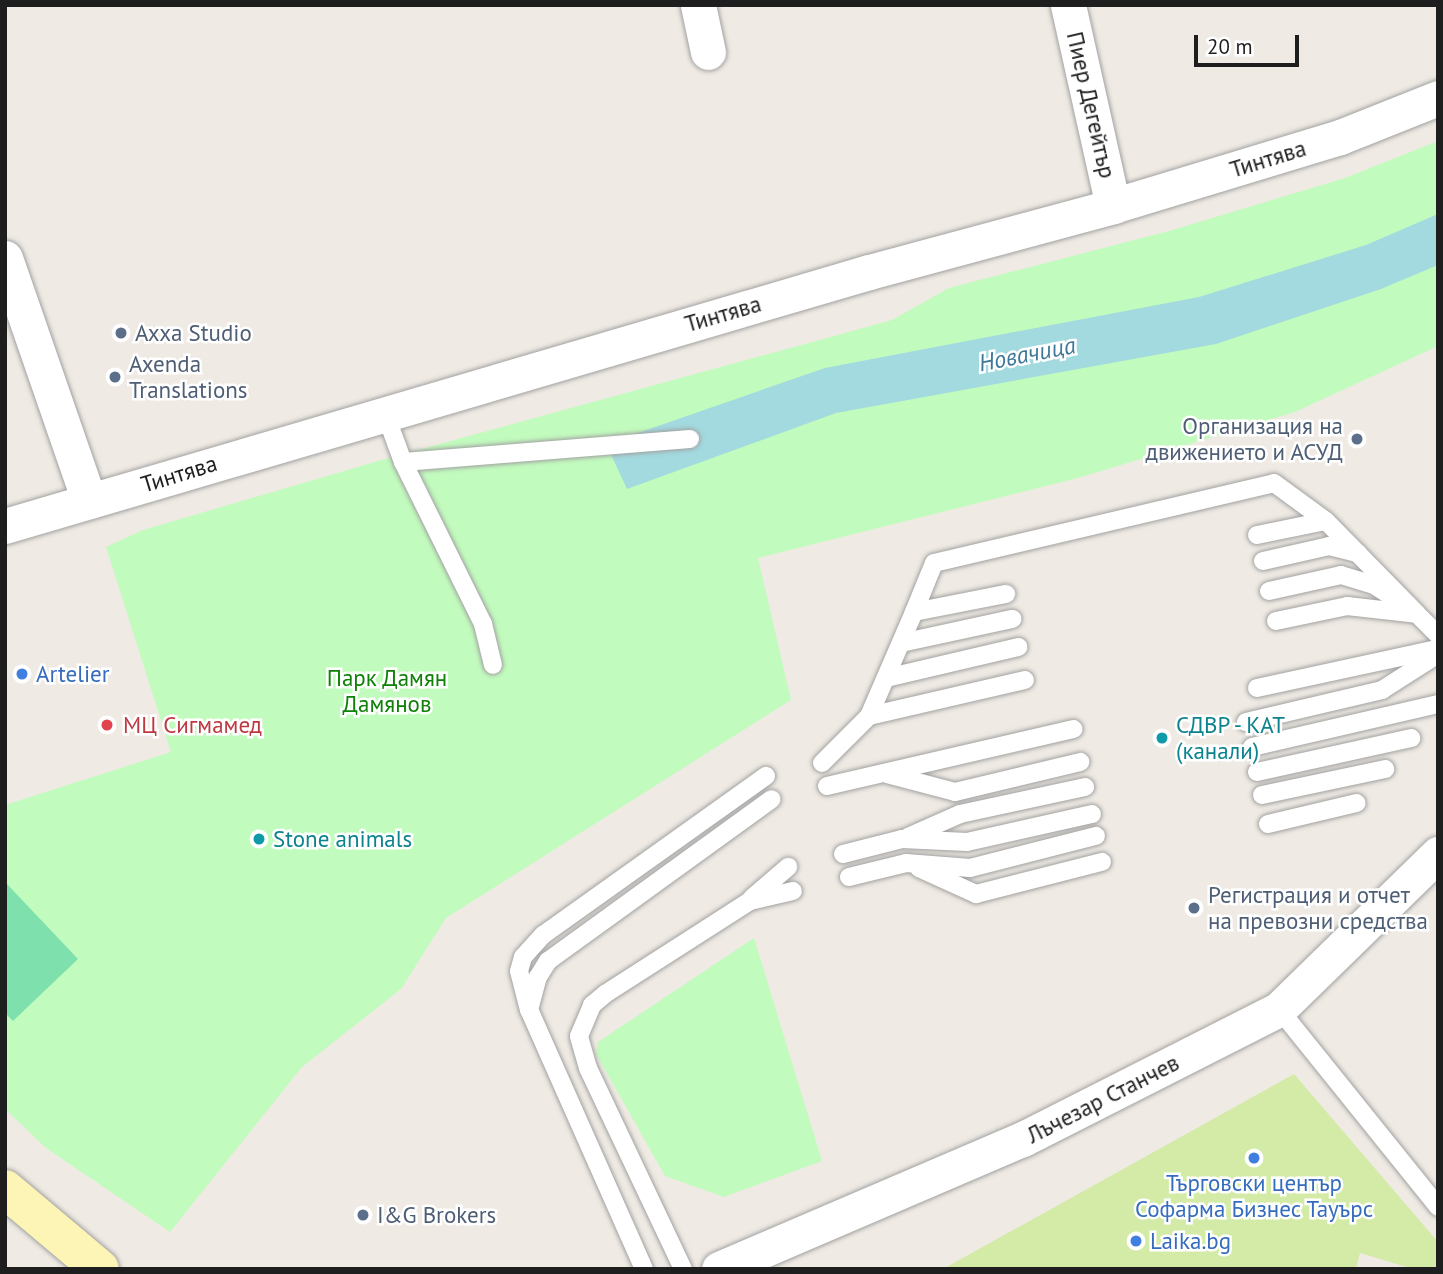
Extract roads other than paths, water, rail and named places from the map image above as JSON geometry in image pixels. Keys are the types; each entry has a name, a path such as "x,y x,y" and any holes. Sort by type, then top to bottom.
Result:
{"main road":[{"path":"5,1189 100,1269"}],"street":[{"path":"698,5 708,52"},
{"name":"Пиер Дегейтър","path":"1068,5 1113,206"},
{"name":"Тинтява","path":"5,526 385,413 1113,206 1340,137 1438,98"},
{"path":"5,258 89,501"},
{"name":"Лъчезар Станчев","path":"719,1269 757,1261 1023,1139 1279,1009 1438,854"}],"lane":[{"path":"385,413 403,462 483,624 493,665"},
{"path":"403,462 690,439"},
{"path":"822,763 869,716 934,563 1274,483 1326,521 1438,635"},
{"path":"1257,536 1326,521"},
{"path":"1262,561 1329,546 1361,554"},
{"path":"1269,591 1341,575 1374,585 1417,614"},
{"path":"914,612 1006,594"},
{"path":"1276,621 1347,606 1417,614"},
{"path":"901,643 1012,619"},
{"path":"886,678 1018,647"},
{"path":"1257,688 1438,652"},
{"path":"1246,722 1382,691 1438,652"},
{"path":"869,716 1025,680"},
{"path":"1252,747 1438,704"},
{"path":"827,786 1073,729"},
{"path":"1257,772 1411,738"},
{"path":"884,773 955,793 1080,762"},
{"path":"1262,795 1385,769"},
{"path":"644,1269 529,1010 519,971 532,945 766,776"},
{"path":"843,854 902,839 960,814 1085,787"},
{"path":"529,1010 538,977 548,961 772,799"},
{"path":"1268,824 1357,803"},
{"path":"902,839 967,842 1092,814"},
{"path":"849,877 906,863 970,868 1096,836"},
{"path":"906,863 976,894 1102,862"},
{"path":"684,1269 588,1068 579,1036 592,1005 605,994 750,901 788,867"},
{"path":"750,901 793,891"},
{"path":"1279,1009 1438,1207"}],"water":[{"name":"Новачица","path":"1438,214 1438,265 1381,289 1216,344 836,413 627,489 606,444 825,368 1199,297 1366,245"}],"place":[{"name":"Axxa Studio","path":"121,333"},
{"name":"Axenda Translations","path":"115,377"},
{"name":"Организация на движението и АСУД","path":"1357,439"},
{"name":"Artelier","path":"22,674"},
{"name":"МЦ Сигмамед","path":"107,725"},
{"name":"СДВР - КАТ (канали)","path":"1162,738"},
{"name":"Stone animals","path":"259,839"},
{"name":"Регистрация и отчет на превозни средства","path":"1194,908"},
{"name":"Търговски център Софарма Бизнес Тауърс","path":"1254,1158"},
{"name":"I&G Brokers","path":"363,1215"},
{"name":"Laika.bg","path":"1136,1241"}],"park label":[{"name":"Парк Дамян Дамянов","path":"387,691"}]}
